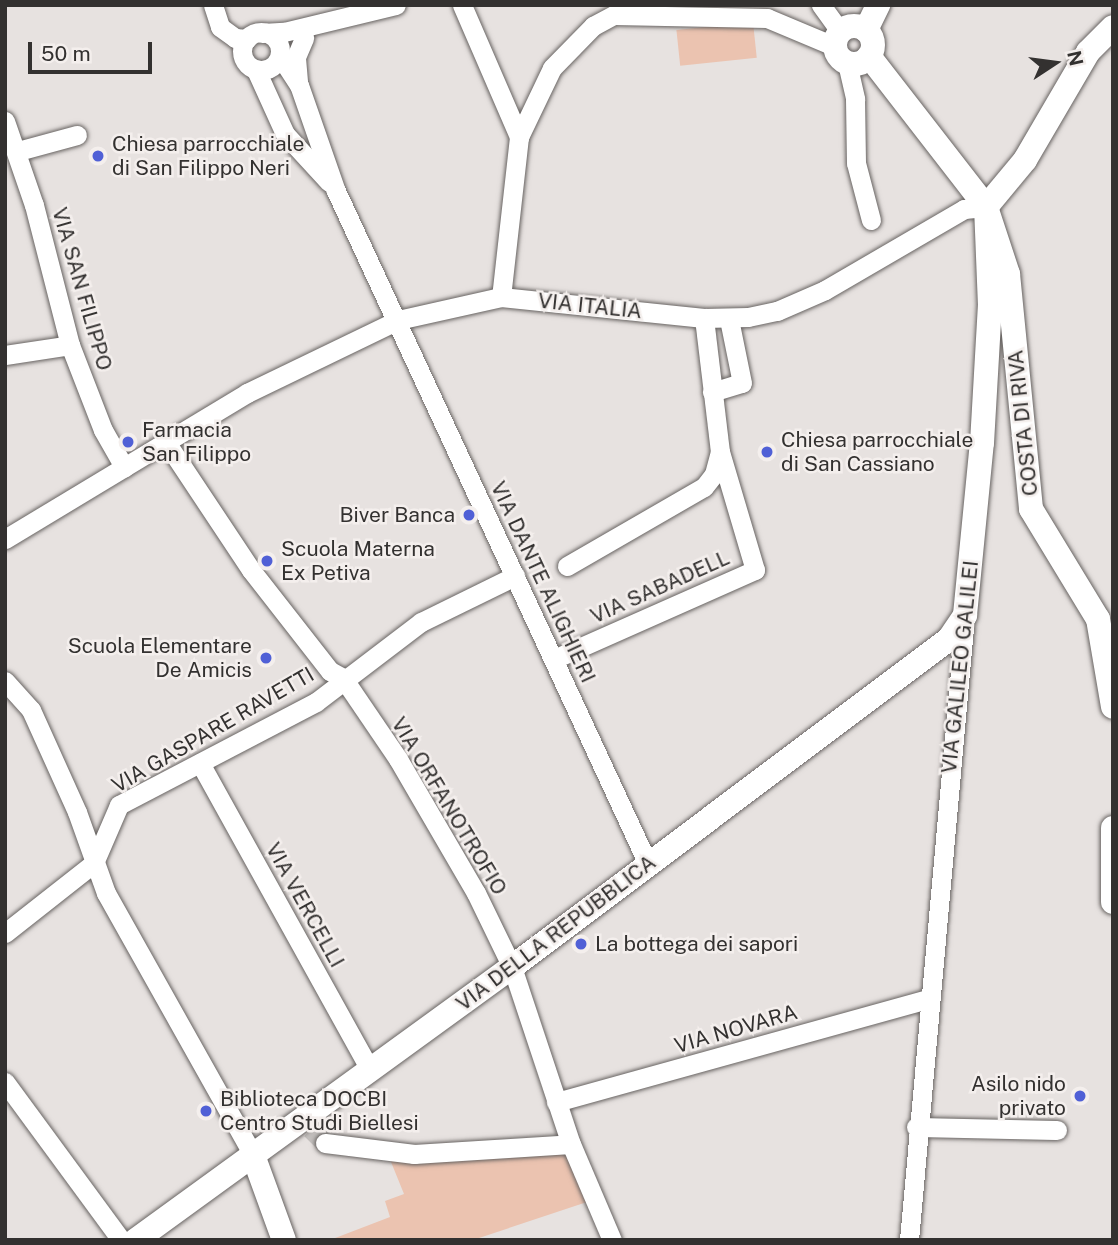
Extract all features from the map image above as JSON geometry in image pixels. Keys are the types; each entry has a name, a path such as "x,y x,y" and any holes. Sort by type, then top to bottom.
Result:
{"street":[{"path":"213,5 220,27 235,38 284,32 396,5"},
{"path":"462,5 519,137"},
{"path":"821,5 848,49 847,79 855,99 856,163 871,220"},
{"path":"502,297 519,137 552,68 593,26 614,15 767,19 848,49 873,46 866,30 878,5"},
{"path":"256,70 268,69 280,53 334,20"},
{"path":"986,207 1025,160 1088,52 1113,27"},
{"path":"254,36 276,40 280,53 299,85 336,191"},
{"path":"254,36 244,59 256,70 285,134 336,191"},
{"path":"299,85 296,57 304,38"},
{"name":"COSTA DI RIVA","path":"848,49 986,207 1008,274 1031,509 1098,618 1113,707"},
{"name":"VIA SAN FILIPPO","path":"5,121 18,151 70,345 103,430 124,467"},
{"path":"18,151 77,135"},
{"name":"VIA DANTE ALIGHIERI","path":"336,191 648,864"},
{"name":"VIA ITALIA","path":"5,539 247,393 398,320 502,297 704,318 729,319 777,311 801,301 964,209 986,207"},
{"name":"VIA GALILEO GALILEI","path":"909,1240 916,1127 965,615 990,306 986,207"},
{"path":"567,566 704,487 714,474 720,452 704,318"},
{"path":"712,392 742,383 729,319"},
{"path":"5,355 70,345"},
{"name":"VIA ORFANOTROFIO","path":"166,442 250,570 330,671 343,678 437,826 512,967 571,1144 612,1240"},
{"name":"VIA SABADELL","path":"554,659 755,570 736,497 720,452"},
{"name":"VIA GASPARE RAVETTI","path":"94,863 119,805 316,702 343,678 421,622 515,576"},
{"name":"VIA DELLA REPUBBLICA","path":"136,1240 253,1155 312,1131 370,1070 933,655 965,615"},
{"path":"5,681 31,710 77,812 106,893 253,1155 284,1240"},
{"name":"VIA VERCELLI","path":"200,763 370,1070"},
{"path":"1113,828 1113,902"},
{"path":"5,933 94,863"},
{"name":"VIA NOVARA","path":"556,1102 928,999"},
{"path":"5,1082 121,1240"},
{"path":"916,1127 1057,1130"},
{"path":"312,1131 414,1154 571,1144"}],"shaded area":[{"path":"753,22 757,58 680,66 676,30"},
{"path":"567,1153 587,1202 473,1240 330,1240 390,1217 385,1201 404,1194 389,1157"}],"tunnel":[{"path":"311,1129 325,1143"}],"place":[{"name":"Chiesa parrocchiale di San Filippo Neri","path":"98,156"},
{"name":"Farmacia San Filippo","path":"128,442"},
{"name":"Chiesa parrocchiale di San Cassiano","path":"767,452"},
{"name":"Biver Banca","path":"469,515"},
{"name":"Scuola Materna Ex Petiva","path":"267,561"},
{"name":"Scuola Elementare De Amicis","path":"266,658"},
{"name":"La bottega dei sapori","path":"581,944"},
{"name":"Asilo nido privato","path":"1080,1096"},
{"name":"Biblioteca DOCBI Centro Studi Biellesi","path":"206,1111"}]}
